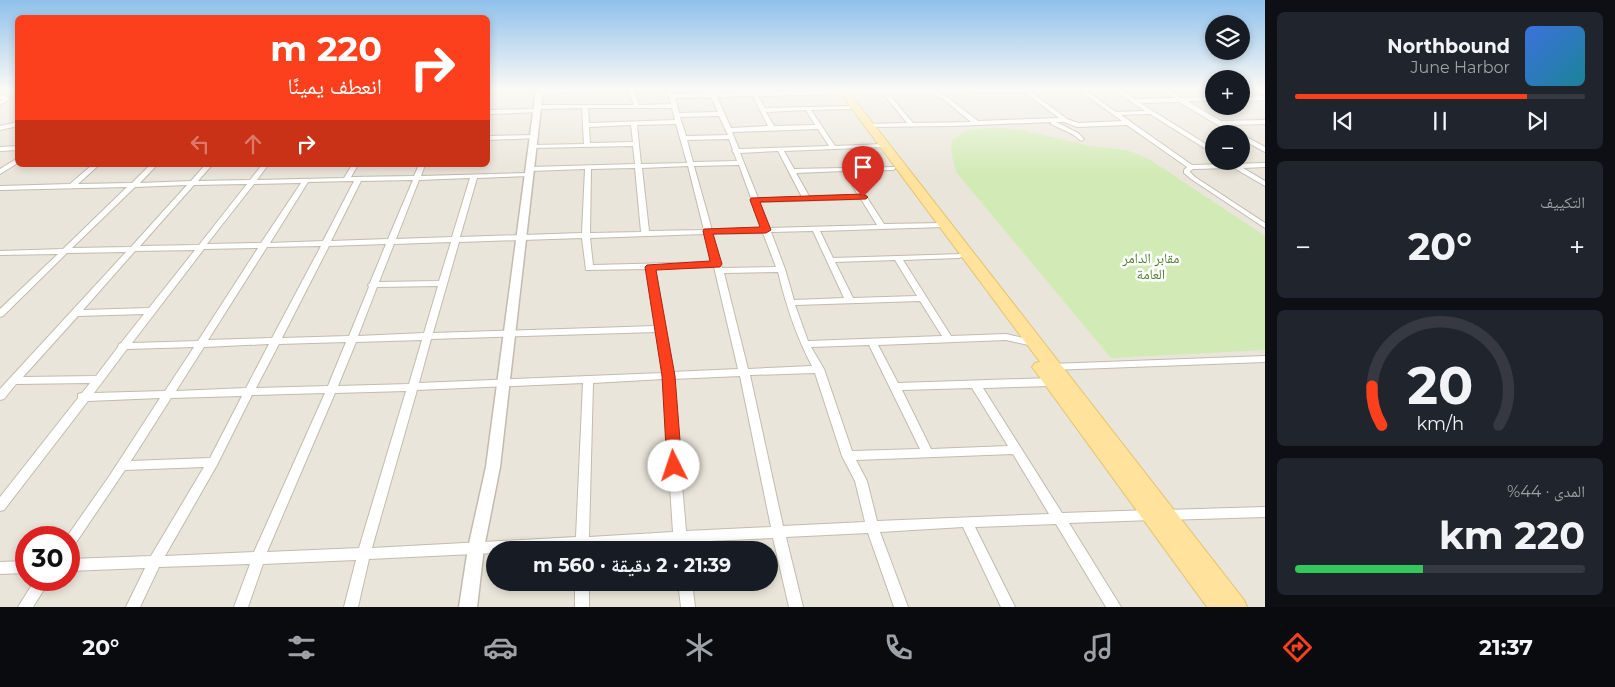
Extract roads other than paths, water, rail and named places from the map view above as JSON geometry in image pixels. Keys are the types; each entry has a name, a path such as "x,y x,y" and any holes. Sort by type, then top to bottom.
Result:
{"main road":[{"path":"860,118 1028,343 1051,382 1157,515 1236,607"},
{"path":"862,118 894,168 939,225 959,256 1028,343 1051,367 1220,607"}],"street":[{"path":"468,607 476,548 493,467 537,118"},
{"path":"586,118 588,146"},
{"path":"586,125 634,124 647,118"},
{"path":"678,118 744,372 770,484 777,532 796,607"},
{"path":"723,118 781,269 790,303 805,344 819,369 848,456 861,481 872,527 901,607"},
{"path":"767,118 772,128"},
{"path":"813,118 833,148"},
{"path":"906,118 911,124"},
{"path":"970,118 976,123"},
{"path":"1121,118 1191,167 1205,167"},
{"path":"1162,118 1205,146"},
{"path":"1211,118 1222,125"},
{"path":"868,125 1065,120 1080,126 1127,123"},
{"path":"1045,121 1064,127 1082,139"},
{"path":"1219,123 1265,122"},
{"path":"634,124 646,233"},
{"path":"0,128 15,125"},
{"path":"684,138 772,128 819,128"},
{"path":"490,138 588,146 637,144"},
{"path":"1250,141 1265,150"},
{"path":"735,151 880,146"},
{"path":"0,149 15,148"},
{"path":"780,149 806,198"},
{"path":"0,172 15,162"},
{"path":"0,188 474,176 588,168 740,163"},
{"path":"1250,166 1265,165"},
{"path":"72,186 94,167"},
{"path":"0,314 152,167"},
{"path":"0,396 207,167"},
{"path":"0,506 82,397 263,167"},
{"path":"347,179 354,167"},
{"path":"241,607 260,556 332,389 372,285 421,167"},
{"path":"1191,167 1187,170 1193,178 1265,226"},
{"path":"588,168 586,234 590,268 717,267 781,269"},
{"path":"792,172 894,168"},
{"path":"846,170 882,227"},
{"path":"1243,170 1265,184"},
{"path":"351,607 364,554 414,387 454,238 474,176"},
{"path":"133,607 156,560 213,462 250,392 359,179"},
{"path":"80,527 306,180"},
{"path":"754,200 863,197"},
{"path":"0,253 586,234 939,225"},
{"path":"815,228 850,301"},
{"path":"0,260 9,252"},
{"path":"831,260 959,256"},
{"path":"898,258 949,340"},
{"path":"650,267 668,376 680,541"},
{"path":"372,285 442,283"},
{"path":"790,303 922,298"},
{"path":"75,312 150,311"},
{"path":"122,346 661,330"},
{"path":"805,344 1006,337 1028,343"},
{"path":"873,343 928,453"},
{"path":"1051,367 1265,359"},
{"path":"82,397 414,387 819,369"},
{"path":"13,381 97,379"},
{"path":"582,541 588,379"},
{"path":"895,387 1051,382"},
{"path":"976,384 1015,450 1114,607"},
{"path":"848,456 1015,450"},
{"path":"121,466 213,462"},
{"path":"704,541 777,532 966,522 1265,512"},
{"path":"966,522 1008,607"},
{"path":"80,563 486,548"},
{"path":"0,568 15,567"},
{"path":"25,607 36,591"},
{"path":"582,591 582,607"},
{"path":"686,591 688,607"}],"park label":[{"name":"مقابر الدامر العامة","path":"1151,266"}]}
